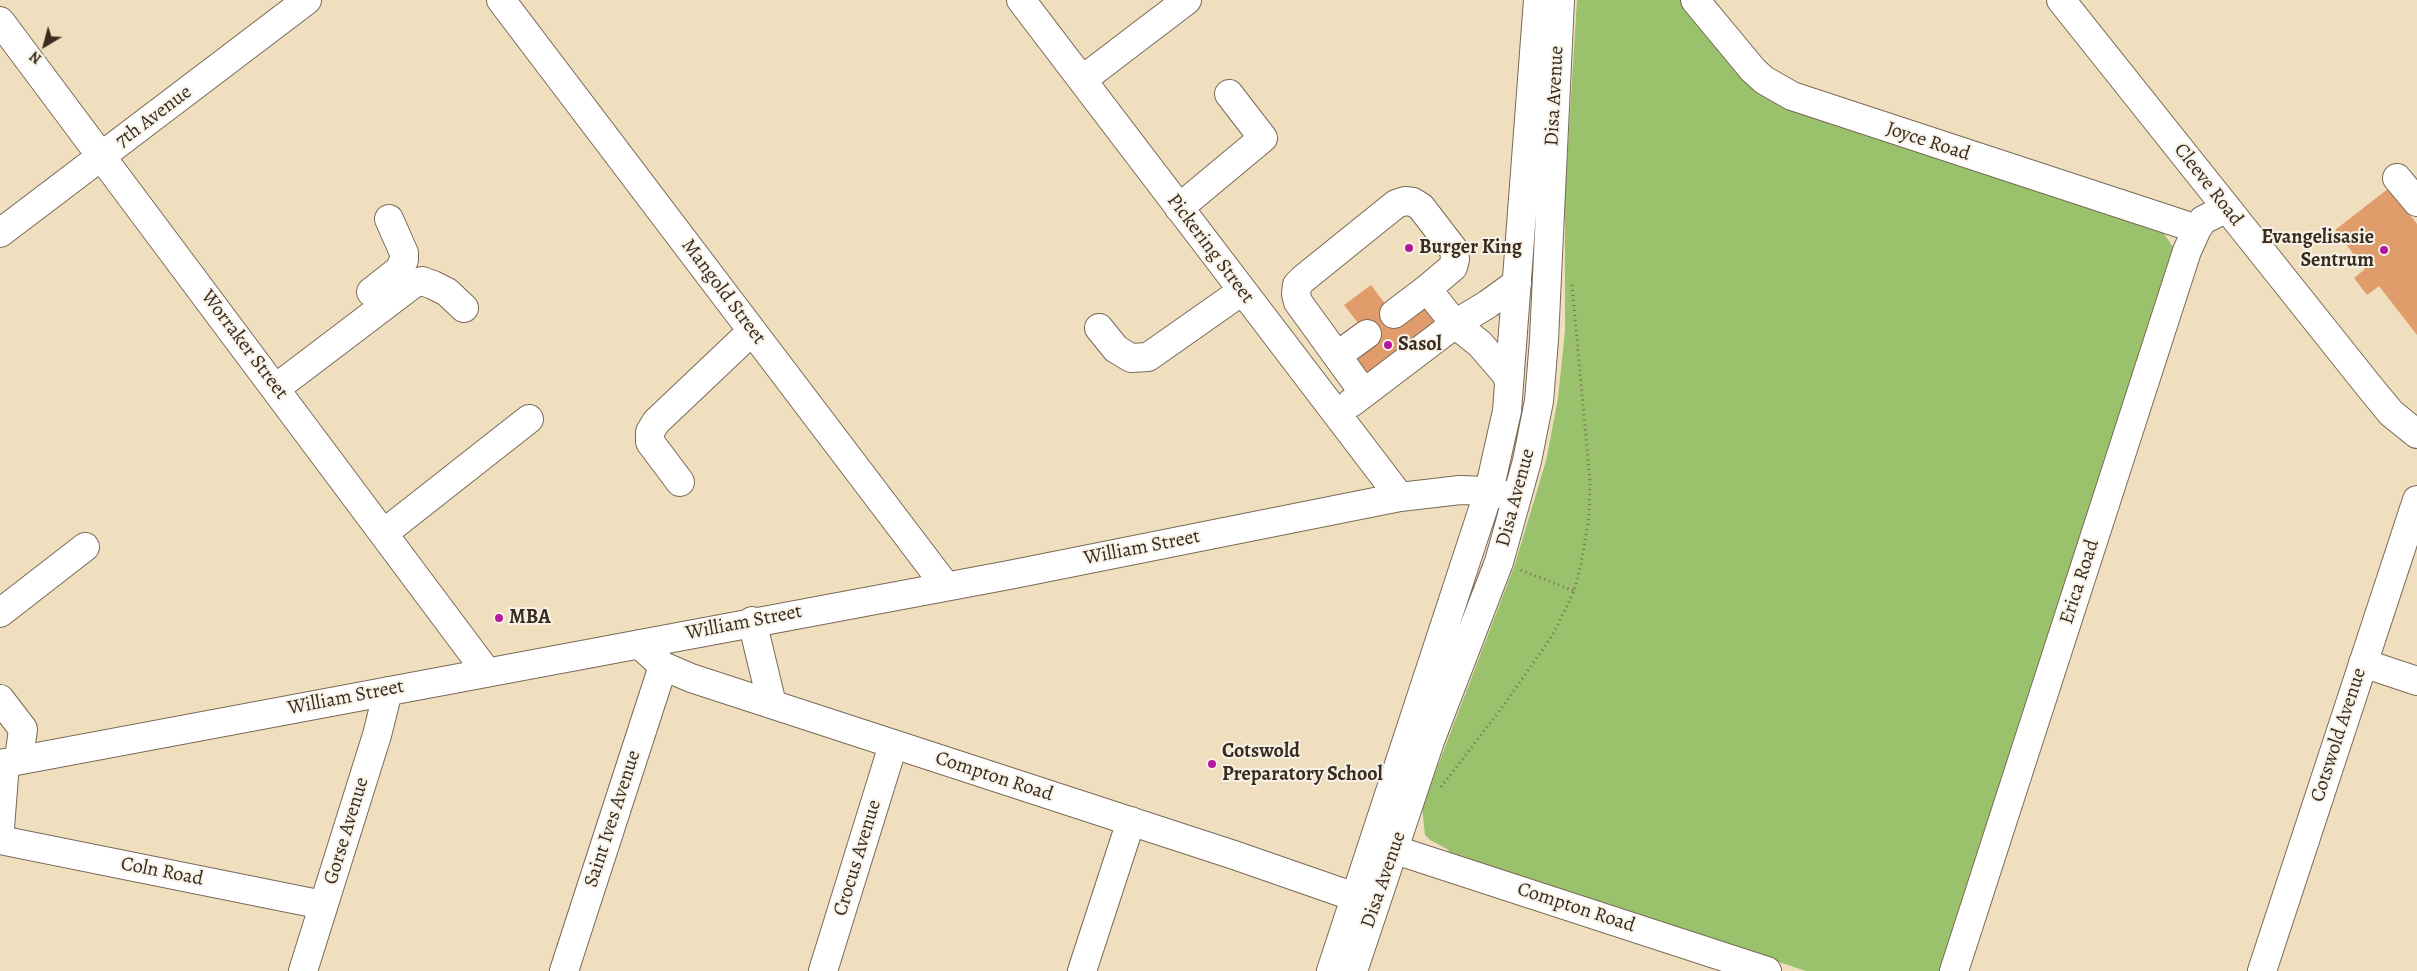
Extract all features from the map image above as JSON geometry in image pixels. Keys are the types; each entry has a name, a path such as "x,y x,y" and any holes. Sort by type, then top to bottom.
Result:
{"street":[{"name":"7th Avenue","path":"0,233 307,0"},
{"name":"Mangold Street","path":"501,0 946,585"},
{"name":"Pickering Street","path":"1021,0 1400,497"},
{"path":"1082,80 1188,0"},
{"name":"Disa Avenue","path":"1385,845 1489,491 1507,411 1538,0"},
{"name":"Disa Avenue","path":"1331,971 1365,900 1385,845 1430,741 1499,562 1528,461 1542,375 1560,0"},
{"name":"Joyce Road","path":"1695,0 1753,70 1764,80 1792,96 2197,229"},
{"name":"Cleeve Road","path":"2061,0 2374,392 2402,424 2417,434"},
{"name":"Worraker Street","path":"0,20 103,155 486,671"},
{"path":"1179,208 1263,138 1229,94"},
{"path":"2397,178 2417,202"},
{"path":"1364,393 1298,302 1296,294 1297,285 1396,204 1405,201 1413,202 1421,207 1454,250 1456,259 1453,267 1394,314"},
{"name":"Erica Road","path":"1954,971 2184,261 2197,229 2203,220 2226,208"},
{"path":"270,381 400,270 404,253 389,220"},
{"path":"270,381 413,284 422,281 433,285 447,292 464,308"},
{"path":"1336,415 1455,324 1517,284"},
{"path":"1427,289 1455,324 1480,344 1506,374 1509,382"},
{"path":"1099,328 1116,349 1131,358 1148,357 1242,291"},
{"path":"680,482 650,442 650,432 656,422 752,330"},
{"path":"1338,355 1367,334"},
{"path":"384,533 529,419"},
{"name":"William Street","path":"8,762 946,585 1009,575 1400,497 1460,490 1489,491 1518,498"},
{"name":"Cotswold Avenue","path":"2262,971 2417,500"},
{"path":"0,613 85,547"},
{"path":"752,622 772,704"},
{"name":"Compton Road","path":"639,644 663,666 893,745 1131,821 1365,900"},
{"path":"2363,663 2417,681"},
{"name":"Saint Ives Avenue","path":"564,971 663,666"},
{"name":"Gorse Avenue","path":"303,971 374,745 388,691"},
{"path":"0,699 23,729 8,762 0,828"},
{"name":"Crocus Avenue","path":"822,971 893,745"},
{"path":"1082,971 1131,821"},
{"name":"Coln Road","path":"0,840 324,905"},
{"name":"Compton Road","path":"1385,845 1767,971"},
{"name":"Disa Avenue","path":"1353,971 1365,900"}],"path":[{"path":"1438,791 1538,658 1554,633 1574,591 1587,540 1590,482 1572,282"},
{"path":"1514,567 1574,591"}],"green space":[{"path":"1577,0 1681,0 1739,73 2162,231 2173,247 2174,253 1941,971 1806,971 1451,854 1447,849 1430,840 1425,835 1422,807 1514,567 1546,461 1558,398 1565,331 1565,193"}],"building":[{"name":"Evangelisasie Sentrum","path":"2389,188 2417,224 2417,335 2379,286 2367,295 2354,278 2365,269 2335,230"},
{"path":"1371,285 1395,317 1421,296 1440,321 1365,380 1345,355 1369,337 1344,305"}],"place":[{"name":"Burger King","path":"1409,248"},
{"name":"Evangelisasie Sentrum","path":"2384,250"},
{"name":"Sasol","path":"1388,345"},
{"name":"MBA","path":"499,618"},
{"name":"Cotswold Preparatory School","path":"1212,764"}]}
